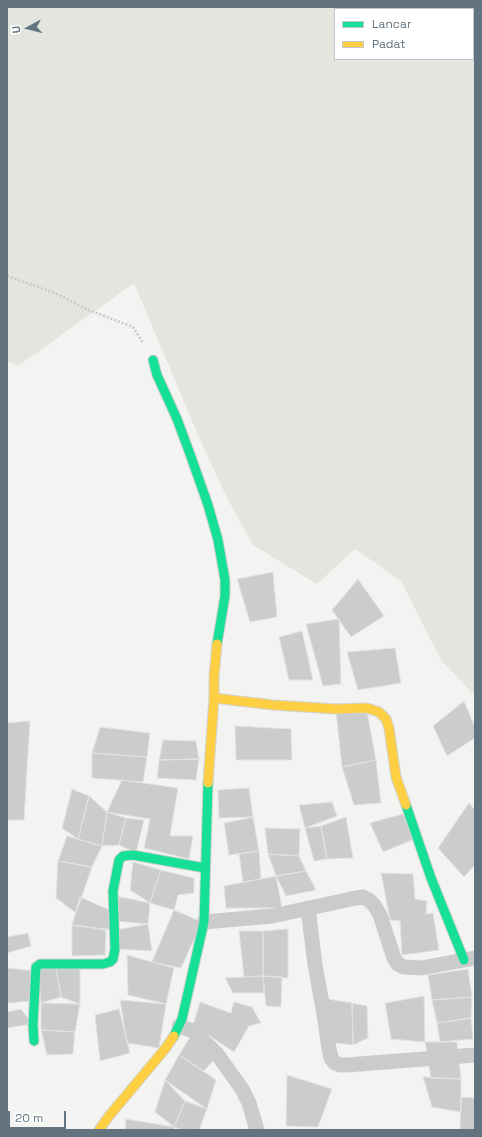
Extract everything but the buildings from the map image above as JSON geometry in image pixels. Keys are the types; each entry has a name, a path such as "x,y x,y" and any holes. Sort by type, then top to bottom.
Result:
{"street":[{"path":"99,1130 122,1099 165,1049 179,1026 187,999 204,922 209,761 214,698 214,677 216,651 225,596 225,580 223,561 208,505 177,419 157,375 153,360"},
{"path":"204,922 272,916 363,897 374,905 380,915 394,958 398,964 404,967 421,968 470,959 431,878 404,796 396,777 390,728 386,719 379,712 367,708 336,709 273,705 214,698"},
{"path":"34,1041 32,1025 34,970 37,966 40,964 103,964 108,963 113,959 115,940 112,912 113,891 119,860 123,856 133,855 205,868"},
{"path":"308,908 315,965 329,1049 331,1058 335,1063 347,1065 475,1055"},
{"path":"179,1026 193,1031 217,1054 242,1089 249,1103 257,1130"}],"path":[{"path":"7,276 56,294 86,309 133,327 153,360"}],"shaded area":[{"path":"7,7 475,7 475,696 441,660 401,581 355,549 317,584 253,545 226,496 198,435 134,283 18,366 7,361"}],"traffic: fast":[{"path":"153,360 157,375 177,419 190,454 208,505 218,540 225,580 225,596 217,644"},
{"path":"174,1036 182,1019 204,922 208,783"},
{"path":"406,805 431,878 464,960"},
{"path":"34,1041 33,1025 36,967 40,964 103,964 110,962 113,959 115,949 113,891 119,860 123,856 133,855 205,868"}],"traffic: slow":[{"path":"208,783 217,644"},
{"path":"214,698 273,705 336,709 367,708 379,712 386,719 389,728 396,777 406,805"},
{"path":"99,1130 174,1036"}]}
